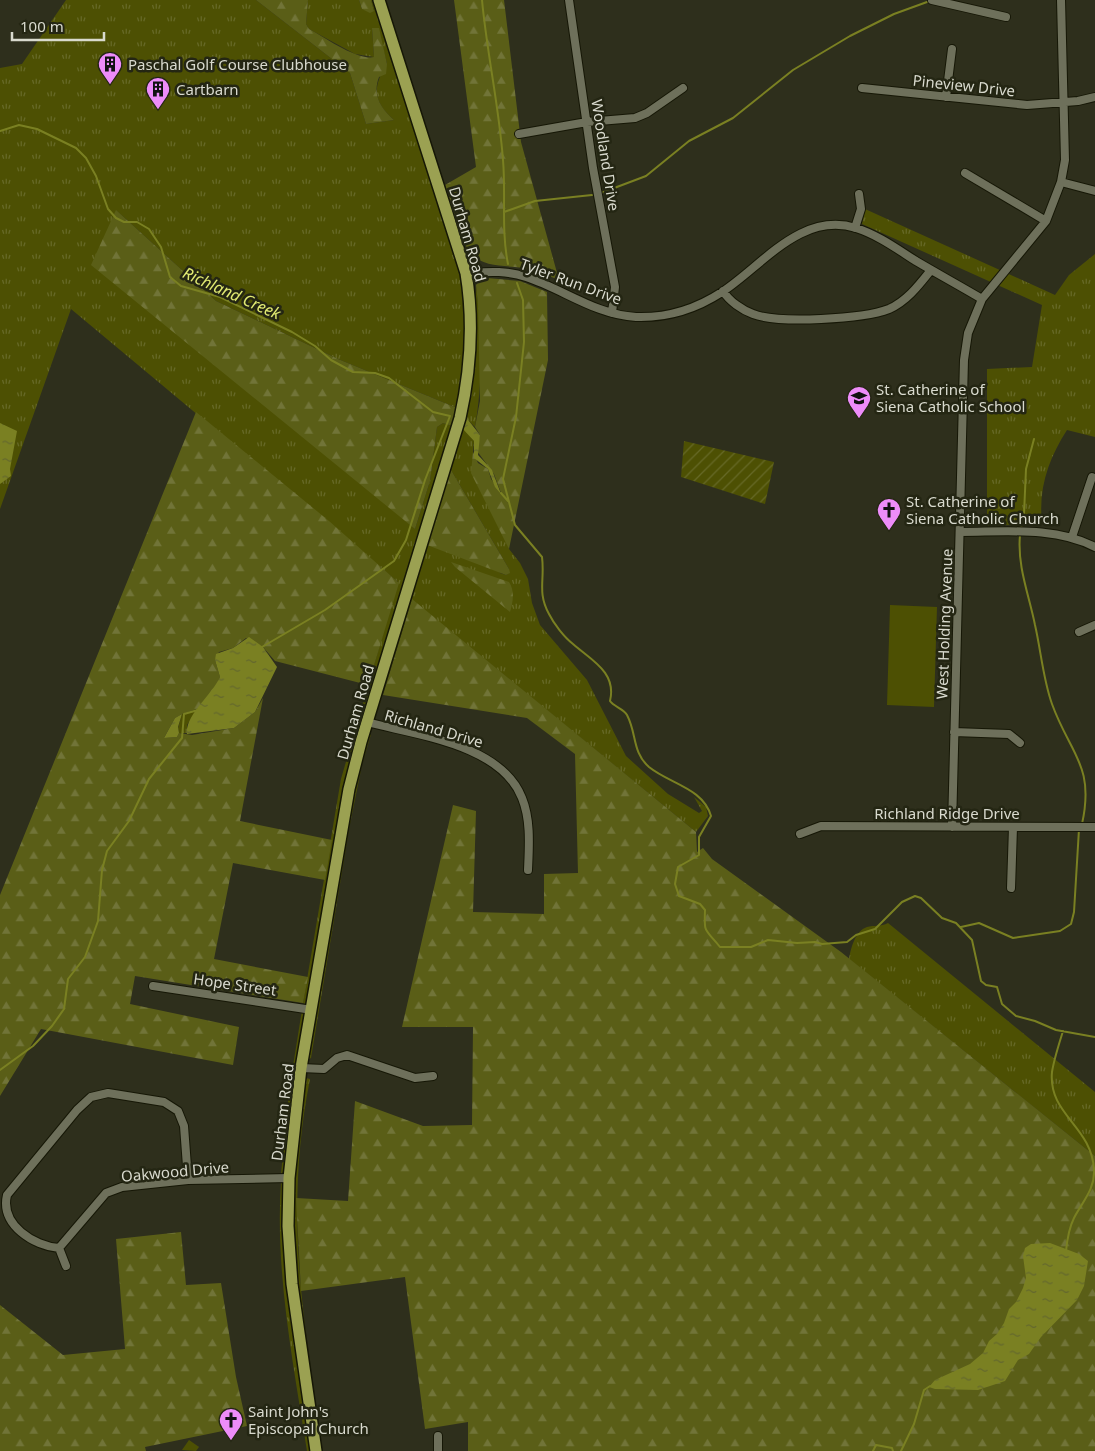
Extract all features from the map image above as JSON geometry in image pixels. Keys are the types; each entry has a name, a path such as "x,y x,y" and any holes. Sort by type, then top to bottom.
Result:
{"main road":[{"name":"Durham Road","path":"316,1451 292,1284 288,1226 289,1178 301,1068 348,791 367,722 460,418 466,388 472,336 466,273 379,0"}],"street":[{"name":"Woodland Drive","path":"569,0 593,168 616,287 612,313"},
{"path":"932,0 1006,18"},
{"name":"West Holding Avenue","path":"952,827 964,360 968,333 982,299 1046,220 1061,182 1065,160 1061,0"},
{"path":"946,97 952,49"},
{"path":"519,134 587,122 635,118 648,113 683,88"},
{"name":"Pineview Drive","path":"862,88 1007,104 1063,102 1095,97"},
{"path":"965,173 1046,220"},
{"path":"1061,182 1095,191"},
{"path":"856,228 861,209 859,194"},
{"name":"Tyler Run Drive","path":"466,273 503,271 526,276 612,313 636,316 664,315 686,311 722,292 786,240 812,230 828,227 856,228 879,238 982,299"},
{"path":"722,292 726,297 752,314 772,318 859,316 890,308 904,300 931,270"},
{"path":"1072,537 1092,477"},
{"path":"961,532 1029,532 1072,537 1095,547"},
{"path":"1079,632 1095,625"},
{"name":"Richland Drive","path":"367,722 475,752 501,768 514,783 524,805 528,828 528,870"},
{"path":"954,732 1009,734 1020,743"},
{"name":"Richland Ridge Drive","path":"800,834 821,826 1095,827"},
{"path":"1011,888 1013,827"},
{"name":"Hope Street","path":"153,986 312,1010"},
{"path":"301,1068 324,1069 337,1058 347,1055 415,1078 433,1076"},
{"path":"66,1266 59,1248 36,1244 9,1220 4,1204 7,1195 77,1110 91,1097 108,1093 164,1102 178,1111 184,1126 188,1180"},
{"name":"Oakwood Drive","path":"59,1248 106,1193 122,1187 188,1180 289,1178"},
{"path":"438,1436 438,1451"}],"green space":[{"path":"66,0 256,0 350,73 366,124 394,120 382,107 377,94 379,80 387,64 378,28 372,28 374,57 355,54 309,29 306,24 308,0 359,0 362,9 374,11 371,0 374,0 451,235 463,285 468,338 457,408 338,359 216,301 116,210 415,529 430,481 437,427 443,423 452,426 352,761 306,1004 303,1003 341,779 398,582 71,309 0,509 0,68 22,64"},
{"path":"256,0 308,0 306,24 309,29 350,52 367,57 374,57 372,28 379,28 387,64 386,74 379,77 377,96 385,111 394,120 366,124 350,73"},
{"path":"359,0 371,0 374,11 370,13 362,9"},
{"path":"454,0 504,0 521,142 559,280 534,270 493,265 477,259 467,248 460,231 445,185 476,167"},
{"path":"865,209 1055,295 1069,275 1095,254 1095,437 1067,430 1055,451 1046,474 1041,510 1042,523 987,526 987,369 1032,367 1042,305 862,224"},
{"path":"116,210 216,301 338,359 457,408 452,426 443,423 437,427 430,481 415,529 91,265"},
{"path":"487,278 520,281 547,292 548,360 509,549 471,473 473,452 478,463 488,469 491,479 501,493 494,474 477,451 480,435 475,427 480,401 476,285 480,280"},
{"path":"476,285 480,320 478,410 475,427 465,417 464,429 474,441 473,452 509,549 520,563 528,579 532,603 540,625 587,680 626,756 668,794 699,813 702,811 694,797 706,807 708,816 696,832 412,600 375,719 375,709 408,596 475,341","holes":["451,470 509,569 509,573 506,575 500,573"]},
{"path":"196,412 329,521 399,583 368,685 275,661 263,647 246,638 233,648 219,652 215,660 220,677 215,689 197,709 175,718 164,738 177,737 179,733 192,735 234,728 255,712 263,698 240,821 332,840 325,880 233,863 214,959 308,977 303,1003 135,976 130,1004 239,1027 233,1065 41,1029 0,1096 0,895"},
{"path":"684,441 774,462 765,504 681,477"},
{"path":"451,470 510,573 506,575 427,545"},
{"path":"451,562 509,582 513,597 510,612 455,567"},
{"path":"412,599 696,832 697,852 703,848 712,859 841,952 1095,1156 1095,1451 468,1451 468,1422 425,1429 405,1277 301,1291 296,1198 348,1201 355,1101 423,1126 472,1125 473,1027 402,1027 453,805 476,811 473,912 544,914 544,874 578,873 575,754 527,718 383,695"},
{"path":"890,605 937,607 934,707 887,705"},
{"path":"197,709 187,725 187,733 179,733 178,728 182,714"},
{"path":"371,734 362,765 350,824 311,1058 309,1059 352,795 368,738"},
{"path":"888,923 1095,1092 1095,1156 849,959 852,945 859,932 867,927"},
{"path":"302,1010 306,1013 284,1171 281,1174 289,1091"},
{"path":"306,1078 310,1079 302,1127 297,1219 299,1264 308,1355 322,1449 319,1442 296,1285 292,1185"},
{"path":"281,1182 284,1187 312,1451 307,1451 286,1317 281,1249"},
{"path":"181,1232 186,1285 221,1283 236,1377 247,1426 145,1447 146,1451 0,1451 0,1305 63,1355 125,1349 116,1239"},
{"path":"189,1440 199,1447 196,1451 182,1450"}],"water":[{"path":"465,416 480,435 478,455 492,470 501,494 495,487 488,469 474,458 474,441 462,428"},
{"path":"0,423 17,431 10,469 11,476 0,484"},
{"path":"249,637 263,647 277,667 255,712 234,728 187,734 194,712 220,677 215,660 216,654 233,648"},
{"path":"182,714 177,737 164,738 175,718"},
{"path":"1050,1243 1079,1254 1088,1261 1084,1286 1077,1300 1041,1337 1029,1354 1018,1360 1005,1381 978,1390 935,1389 929,1387 935,1380 970,1364 983,1353 989,1341 997,1334 1004,1323 1009,1309 1016,1302 1023,1288 1026,1278 1023,1256 1025,1248 1031,1244"}],"waterway":[{"path":"482,0 501,140 504,173 505,238 508,264"},
{"path":"601,193 646,176 689,141 733,118 793,70 850,36 894,14 927,2"},
{"name":"Richland Creek","path":"0,131 19,125 37,129 76,148 86,158 96,176 108,209 116,218 124,222 137,222 149,229 161,247 170,277 181,286 220,297 292,332 315,346 331,360 353,372 375,373 389,378 433,412 450,416 425,480 406,540 394,561 325,610 262,647"},
{"path":"504,212 535,201 592,195"},
{"name":"Richland Creek","path":"517,283 523,300 524,342 516,417 503,479 515,525 542,557 543,599 551,618 566,638 594,661 606,674 610,682 610,701 627,715 637,749 644,761 657,773 685,787 701,799 711,816 699,837 699,855 678,867 675,884 679,896 700,904 705,910 706,931 720,947 751,947 768,940 822,944 847,942 856,935 875,929 902,902 915,896 921,898 942,918 956,923 972,940 981,981 986,985 997,987 1002,1004 1016,1016 1035,1021 1056,1030 1095,1037"},
{"path":"1021,528 1024,514 1026,469 1034,439"},
{"name":"Richland Creek","path":"501,493 508,501"},
{"path":"1020,535 1022,569 1049,694 1083,773 1085,804 1082,824"},
{"path":"0,1070 33,1046 52,1026 64,1009 68,979 85,957 98,921 102,870 107,851 129,821 149,779 182,738 184,714 198,710"},
{"path":"961,927 979,923 1013,938 1060,931 1071,924 1074,912 1079,829"},
{"path":"1063,1031 1052,1072 1053,1087 1063,1110 1086,1142 1094,1170 1090,1190 1071,1226 1066,1251"},
{"path":"901,1451 914,1424 924,1390 930,1386"},
{"path":"873,1451 876,1445 892,1448 893,1451"}],"place":[{"name":"Paschal Golf Course Clubhouse","path":"110,85"},
{"name":"Cartbarn","path":"158,110"},
{"name":"St. Catherine of Siena Catholic School","path":"859,419"},
{"name":"St. Catherine of Siena Catholic Church","path":"889,531"},
{"name":"Saint John's Episcopal Church","path":"231,1441"}]}
